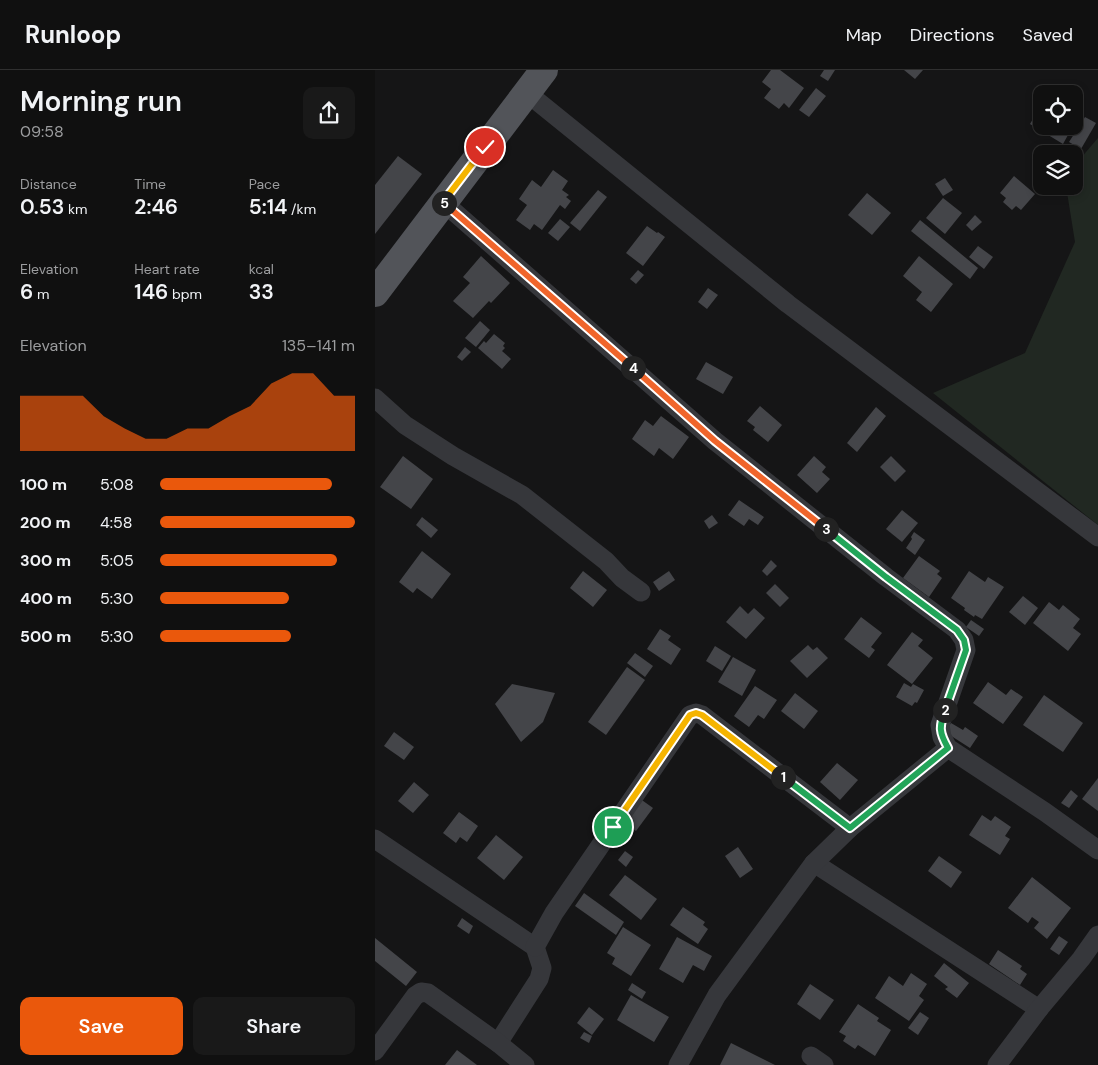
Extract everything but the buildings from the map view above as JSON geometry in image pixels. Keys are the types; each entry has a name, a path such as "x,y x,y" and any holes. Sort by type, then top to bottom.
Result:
{"main road":[{"path":"375,293 543,70"}],"street":[{"path":"526,92 788,304 1098,537"},
{"path":"443,202 715,441 886,577 957,630 964,640 966,650 940,725 942,737 948,748 1045,812 1098,850"},
{"path":"375,398 405,425 453,456 522,495 606,561 622,578 641,592"},
{"path":"535,947 554,913 690,715 696,713 702,715 850,828"},
{"path":"678,1065 717,995 814,863 850,828 948,748"},
{"path":"375,839 535,947 543,968 539,979 498,1043"},
{"path":"814,863 1039,1009"},
{"path":"997,1065 1098,935"},
{"path":"375,1052 415,996 421,992 428,993 498,1043 525,1065"}],"shaded area":[{"path":"1098,138 1098,525 933,393 1025,353 1075,242 1067,195 1083,195 1083,156"}],"route":[{"path":"485,147 443,202 715,441 886,577 957,630 964,640 966,650 940,725 942,737 948,748 850,828 702,715 696,713 690,715 613,827"}]}
